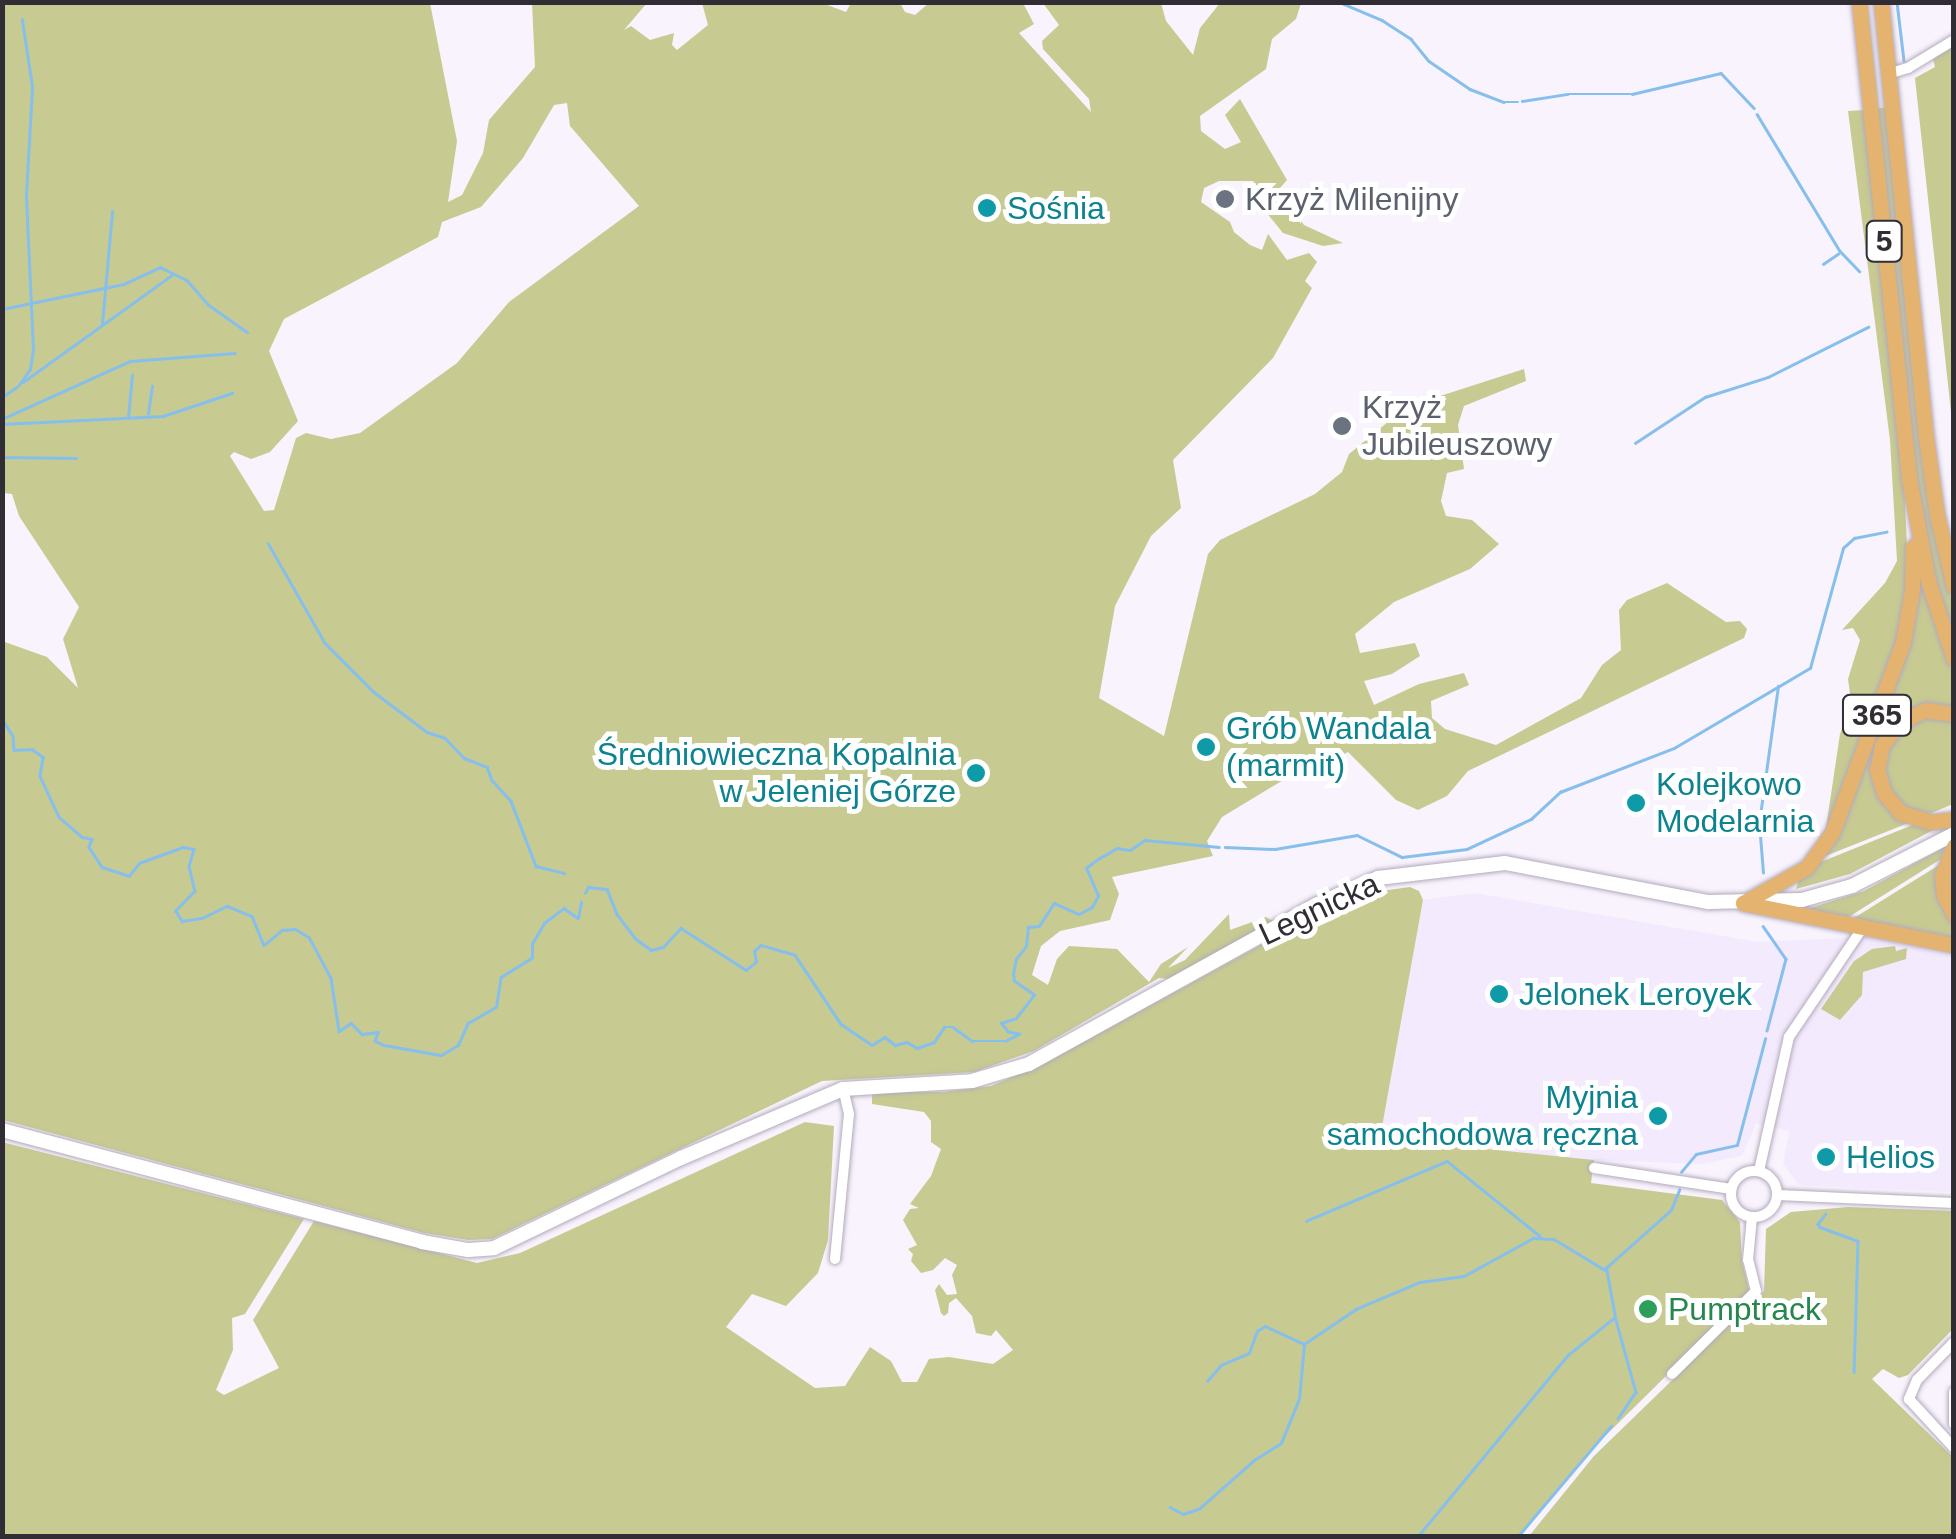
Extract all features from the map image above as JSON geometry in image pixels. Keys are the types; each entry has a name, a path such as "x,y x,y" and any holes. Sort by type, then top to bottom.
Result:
{"main road":[{"name":"5","path":"1859,2 1909,479 1928,582 1954,659"},
{"name":"5","path":"1880,2 1930,474 1954,587"},
{"path":"1930,474 1954,546"},
{"name":"365","path":"1743,903 1807,867 1837,821 1906,628 1914,570 1909,479"},
{"path":"1954,714 1925,710 1900,722 1882,745 1877,770 1884,793 1901,813 1930,822 1954,820"},
{"name":"Legnicka","path":"2,1130 422,1242 468,1250 494,1248 750,1126 843,1088 956,1083 1004,1074 1316,904 1378,878 1504,863 1690,900 1743,903 1833,893 1954,831"},
{"path":"1954,846 1946,858 1942,882 1954,914"},
{"path":"1743,903 1954,945"}],"street":[{"path":"1888,74 1908,68 1954,40"},
{"path":"1844,921 1848,946"},
{"path":"1759,1171 1789,1037 1864,926"},
{"path":"835,1259 849,1114 843,1088"},
{"path":"1594,1168 1731,1189"},
{"path":"1759,1171 1771,1177 1778,1195 1767,1214 1752,1217 1733,1205 1731,1189 1738,1176 1759,1171"},
{"path":"1778,1195 1954,1203"},
{"path":"1672,1374 1754,1295 1756,1286 1748,1260 1752,1217"},
{"path":"1954,1342 1917,1380 1909,1399 1954,1448"},
{"path":"1954,1392 1954,1424"}],"shaded area":[{"path":"1475,893 1758,942 1870,937 1953,956 1953,1192 1799,1185 1783,1164 1789,1131 1756,1124 1742,1156 1701,1164 1594,1160 1380,1138 1423,900"}],"green space":[{"path":"3,2 430,3 457,141 448,202 462,195 483,153 489,120 535,67 532,3 647,3 624,30 631,26 650,40 674,33 672,45 677,50 708,25 702,3 822,3 846,12 851,3 900,3 905,12 915,15 929,3 1023,3 1034,24 1019,33 1091,112 1089,99 1043,49 1042,41 1059,25 1043,3 1161,3 1166,21 1193,55 1200,28 1220,3 1301,3 1296,19 1272,39 1266,69 1200,116 1201,131 1225,149 1241,142 1225,115 1240,99 1287,180 1279,189 1287,203 1304,225 1343,243 1323,246 1283,233 1266,212 1265,196 1253,181 1219,181 1204,188 1201,202 1230,222 1234,232 1250,245 1262,250 1268,234 1287,260 1309,253 1317,262 1305,281 1312,288 1273,358 1173,460 1181,508 1151,536 1115,606 1099,698 1164,736 1208,554 1220,540 1315,494 1342,472 1349,454 1406,407 1524,369 1526,381 1464,406 1458,425 1464,469 1447,473 1441,501 1446,516 1472,520 1499,544 1470,569 1394,602 1355,634 1360,653 1415,643 1420,656 1392,674 1364,681 1374,705 1419,684 1464,673 1469,685 1431,701 1432,718 1445,729 1496,745 1581,698 1602,665 1621,650 1619,610 1627,600 1667,583 1726,622 1740,621 1747,629 1744,638 1468,771 1447,796 1418,810 1396,800 1348,752 1315,771 1300,770 1222,817 1207,841 1213,856 1112,877 1119,894 1110,920 1060,931 1041,946 1032,975 1048,985 1057,959 1069,946 1117,949 1149,982 1161,964 1188,947 1168,968 1185,960 1229,914 1230,930 1266,917 1273,921 1170,979 1159,978 1034,1051 974,1072 822,1081 492,1239 468,1240 424,1233 3,1120 2,641 47,657 78,688 63,639 79,607 19,516 12,494 3,493","holes":["567,103 570,126 639,206 509,302 457,363 360,433 331,439 306,433 296,438 274,510 264,511 230,456 234,452 251,459 270,452 298,421 269,351 284,319 438,237 442,222 481,207 523,158 554,105"]},
{"path":"1953,46 1953,431 1915,78 1935,67 1933,59"},
{"path":"1887,107 1941,558 1953,606 1953,646 1923,540 1875,109"},
{"path":"1865,110 1904,479 1909,589 1894,659 1825,837 1804,864 1765,887 1802,864 1826,828 1840,734 1851,701 1848,679 1860,640 1853,628 1842,630 1885,583 1897,561 1890,440 1848,111"},
{"path":"1918,570 1953,674 1953,709 1909,711 1873,771 1911,822 1823,857 1835,835"},
{"path":"1926,714 1953,718 1953,804 1922,817 1904,809 1885,786 1883,757 1898,729"},
{"path":"1915,824 1937,828 1850,874 1796,889 1799,879 1816,864"},
{"path":"1945,847 1941,859 1847,918 1807,909 1864,891"},
{"path":"1939,865 1953,921 1953,941 1854,918"},
{"path":"1410,887 1419,891 1423,900 1380,1138 1594,1160 1591,1183 1722,1200 1740,1222 1742,1261 1749,1290 1744,1299 1592,1449 1521,1536 3,1536 2,1142 304,1219 245,1314 232,1318 233,1350 216,1390 224,1395 279,1368 253,1320 314,1221 477,1263 520,1253 805,1122 834,1126 828,1240 818,1273 786,1306 752,1294 726,1327 815,1388 845,1386 870,1347 891,1361 902,1382 917,1382 929,1359 949,1357 993,1364 1013,1350 996,1330 991,1336 976,1333 972,1316 956,1298 949,1303 948,1313 941,1313 935,1290 939,1284 947,1295 957,1294 952,1275 957,1265 945,1258 933,1270 921,1273 911,1261 913,1254 908,1249 917,1245 903,1220 910,1209 919,1208 910,1204 931,1176 941,1149 931,1142 931,1121 924,1112 872,1104 872,1092 943,1092 991,1086 1047,1062 1352,895"},
{"path":"1895,946 1896,951 1907,948 1906,959 1863,972 1862,995 1840,1020 1821,1009 1854,961 1872,949"},
{"path":"1848,1207 1953,1211 1953,1329 1908,1375 1899,1378 1883,1369 1872,1379 1953,1457 1953,1536 1529,1536 1594,1456 1764,1291 1766,1229 1791,1212"}],"waterway":[{"path":"1339,2 1382,20 1411,39 1429,61 1470,89 1504,102 1518,102"},
{"path":"1897,2 1904,61"},
{"path":"19,385 30,369 33,351 26,195 32,87 22,20"},
{"path":"1522,101 1567,94 1632,94 1721,73 1754,108"},
{"path":"1757,114 1840,251 1859,271"},
{"path":"102,324 112,211"},
{"path":"1823,264 1838,254"},
{"path":"2,309 124,284 160,267 187,280 209,305 247,332"},
{"path":"23,382 172,275"},
{"path":"1635,443 1705,397 1768,377 1868,327"},
{"path":"2,419 130,361 235,353"},
{"path":"128,418 132,375"},
{"path":"148,414 152,386"},
{"path":"2,397 17,387"},
{"path":"2,424 163,416 232,393"},
{"path":"2,457 76,458"},
{"path":"1225,847 1275,849 1357,835 1402,857 1467,849 1531,819 1560,792 1674,748 1810,668 1843,548 1854,538 1886,532"},
{"path":"268,543 325,643 374,692 427,732 445,738 464,758 487,767 492,780 511,801 536,866 564,873"},
{"path":"1763,873 1759,823 1778,686"},
{"path":"2,719 13,736 14,750 32,749 43,757 40,776 59,817 82,837 92,839 89,847 102,867 129,876 139,863 183,847 194,849 189,866 195,891 176,911 182,921 202,918 227,906 252,916 264,945 282,930 295,929 309,937 331,978 339,1031 351,1023 362,1034 378,1032 375,1041 384,1045 441,1055 458,1045 468,1023 496,1007 501,977 532,958 532,944 544,923 564,908 578,918 581,902"},
{"path":"585,893 588,887 607,889 617,914 635,938 651,950 663,947 681,928 746,970 756,962 754,951 761,945 795,955 841,1024 872,1045 885,1037 895,1045 907,1042 917,1048 934,1042 944,1027 953,1027 972,1041 1005,1041 1019,1034 1008,1032 1001,1023 1016,1018 1034,995 1014,981 1013,974 1016,959 1026,946 1028,927 1039,926 1054,903 1079,914 1092,907 1098,896 1086,868 1098,859 1117,848 1130,850 1145,840 1219,847"},
{"path":"1763,926 1786,959 1767,1031"},
{"path":"1681,1172 1696,1154 1737,1145 1765,1039"},
{"path":"1306,1221 1447,1161 1540,1236"},
{"path":"1418,1536 1568,1355 1615,1317 1606,1268 1671,1210 1679,1190"},
{"path":"1826,1214 1818,1224 1820,1227 1858,1241 1854,1372"},
{"path":"1170,1507 1183,1514 1200,1508 1254,1460 1281,1443 1299,1399 1304,1344 1356,1309 1420,1282 1464,1276 1533,1238 1554,1239 1605,1270"},
{"path":"1616,1320 1636,1392 1618,1419"},
{"path":"1207,1381 1221,1365 1249,1353 1257,1331 1265,1326 1304,1344"},
{"path":"1518,1536 1611,1426"}],"place":[{"name":"Krzyż Milenijny","path":"1225,199"},
{"name":"Sośnia","path":"987,208"},
{"name":"Krzyż Jubileuszowy","path":"1342,426"},
{"name":"Grób Wandala (marmit)","path":"1206,747"},
{"name":"Średniowieczna Kopalnia w Jeleniej Górze","path":"976,773"},
{"name":"Kolejkowo Modelarnia","path":"1636,803"},
{"name":"Jelonek Leroyek","path":"1499,994"},
{"name":"Myjnia samochodowa ręczna","path":"1658,1116"},
{"name":"Helios","path":"1826,1157"},
{"name":"Pumptrack","path":"1648,1309"}]}
